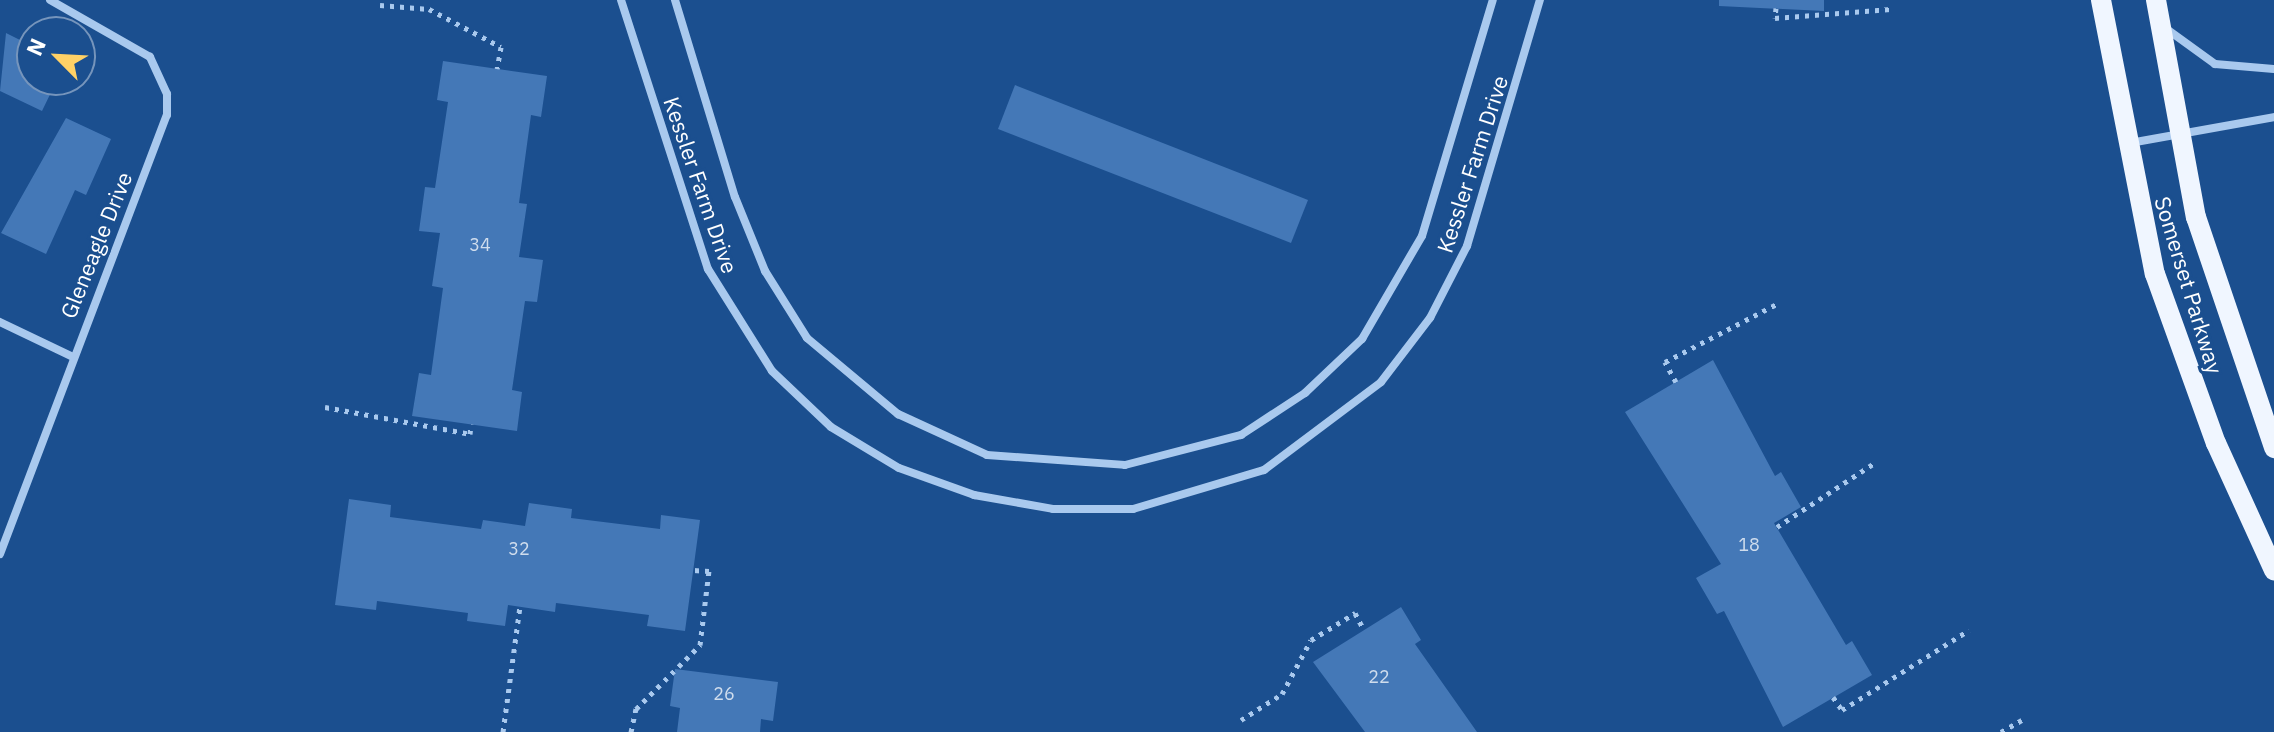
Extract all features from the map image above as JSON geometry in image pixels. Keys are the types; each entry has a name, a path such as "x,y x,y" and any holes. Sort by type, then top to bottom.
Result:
{"main road":[{"name":"Somerset Parkway","path":"2101,0 2125,143 2177,340 2274,570"},
{"name":"Somerset Parkway","path":"2156,4 2177,135 2229,333 2274,448"}],"street":[{"name":"Gleneagle Drive","path":"0,554 71,356 167,115 167,94 134,42 50,0"},
{"name":"Kessler Farm Drive","path":"621,0 708,269 772,371 831,427 899,468 974,495 1053,509 1133,509 1264,470 1381,382 1430,318 1467,246 1540,0"},
{"name":"Kessler Farm Drive","path":"675,0 735,197 765,271 807,338 898,414 987,455 1125,465 1241,435 1305,393 1362,339 1422,236 1493,0"},
{"path":"2156,4 2178,42 2201,59 2274,69"},
{"path":"2125,143 2274,117"},
{"path":"0,322 71,356"}],"path":[{"path":"380,5 429,9 501,47 497,69"},
{"path":"1776,8 1775,18 1891,9"},
{"path":"1676,382 1665,362 1779,303"},
{"path":"325,407 470,434 471,424"},
{"path":"1777,527 1873,464"},
{"path":"631,732 636,709 700,645 709,571 693,570"},
{"path":"503,732 520,607"},
{"path":"1241,720 1282,694 1311,640 1355,613 1364,630"},
{"path":"1833,697 1842,710 1969,630"},
{"path":"2001,732 2022,720"}],"building":[{"path":"1719,0 1824,0 1824,11 1719,6"},
{"path":"6,33 16,38 16,96 49,96 42,111 0,91"},
{"path":"443,61 547,76 541,117 531,115 519,203 527,204 519,257 543,260 537,302 525,301 512,390 522,392 517,431 412,416 419,373 431,375 443,288 432,286 440,233 419,231 425,187 435,188 448,102 437,100"},
{"path":"1015,85 1308,200 1291,243 998,129"},
{"path":"66,118 111,139 86,195 75,190 46,254 1,233"},
{"path":"1713,360 1775,476 1781,472 1801,507 1774,523 1846,645 1852,641 1872,675 1783,727 1724,611 1717,614 1696,578 1721,564 1625,412"},
{"path":"349,499 391,505 390,517 481,529 483,520 525,526 529,503 572,509 571,518 660,529 661,515 700,520 685,631 647,626 649,615 556,603 555,612 508,605 505,626 467,621 468,613 377,601 376,610 335,605"},
{"path":"1401,607 1421,640 1415,644 1477,732 1365,732 1313,662"},
{"path":"675,669 778,682 773,721 761,719 760,732 677,732 680,708 670,706"}]}
